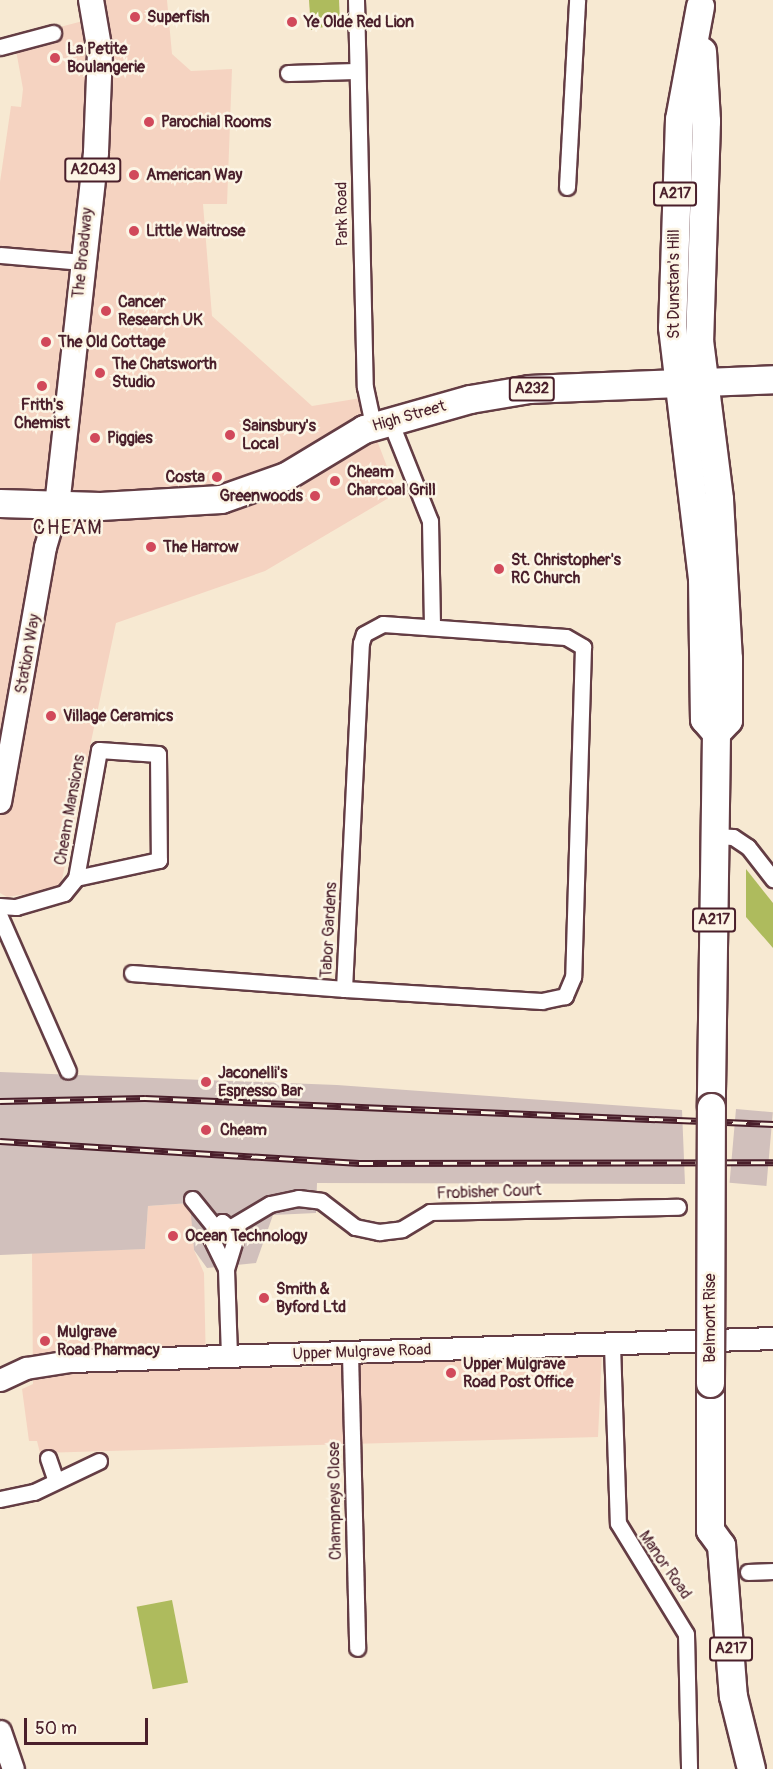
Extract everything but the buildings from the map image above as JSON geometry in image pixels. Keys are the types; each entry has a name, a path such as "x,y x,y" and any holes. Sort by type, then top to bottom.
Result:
{"highway":[{"name":"St Dunstan's Hill","path":"700,3 706,121 699,216 704,381"},
{"name":"St Dunstan's Hill","path":"676,384 672,327 678,131 700,3"},
{"name":"A232","path":"704,381 773,379"},
{"name":"High Street","path":"57,506 166,504 239,495 286,476 381,424 529,389 704,381"},
{"name":"A217","path":"704,381 726,588 728,720 716,733"},
{"name":"A217","path":"676,384 702,578 704,719 716,733 715,836"},
{"name":"A232","path":"0,503 57,506"},
{"name":"Belmont Rise","path":"715,836 711,1107 710,1530 702,1543 705,1600 717,1705 732,1769"},
{"name":"Belmont Rise","path":"710,1530 721,1545 733,1696 751,1769"}],"main road":[{"name":"The Broadway","path":"57,506 66,464 81,262 98,115 99,52 92,0"}],"street":[{"name":"Park Road","path":"357,0 356,71 364,387 430,520 432,627"},
{"path":"567,187 577,0"},
{"path":"0,47 53,33"},
{"path":"288,73 356,71"},
{"path":"0,255 81,262"},
{"name":"Station Way","path":"0,802 6,741 45,547 57,506"},
{"name":"Tabor Gardens","path":"383,624 566,637 583,647 573,977 565,996 542,1001 344,989 361,643 364,634 383,624"},
{"name":"Cheam Mansions","path":"0,906 16,907 64,893 75,878 99,750 158,754 159,860 75,878"},
{"path":"715,836 733,837 748,847 773,879"},
{"path":"0,917 68,1071"},
{"path":"132,974 344,989"},
{"path":"192,1198 214,1226 212,1241 225,1269"},
{"name":"Frobisher Court","path":"233,1226 283,1200 321,1201 355,1227 392,1232 430,1212 678,1207"},
{"path":"214,1226 233,1226 236,1238 225,1269 229,1356"},
{"name":"Upper Mulgrave Road","path":"0,1380 58,1362 773,1338"},
{"name":"Manor Road","path":"612,1345 618,1523 686,1634 689,1769"},
{"name":"Champneys Close","path":"350,1353 357,1648"},
{"path":"48,1458 56,1481"},
{"path":"0,1499 56,1481 99,1461"},
{"path":"748,1572 773,1571"},
{"path":"0,1731 13,1769"}],"shaded area":[{"path":"105,0 167,0 172,54 191,71 232,69 227,204 203,204 212,316 312,406 361,398 397,493 265,571 116,623 60,889 7,897 0,893 0,182 11,106 21,107 23,89 14,39 83,21"},
{"path":"0,1072 337,1085 682,1110 685,1184 317,1183 316,1213 273,1215 256,1263 207,1268 194,1250 190,1203 148,1206 145,1249 0,1255"},
{"path":"736,1109 773,1112 766,1186 730,1183"},
{"path":"191,1203 194,1250 204,1273 206,1367 286,1368 602,1351 598,1437 40,1453 37,1441 29,1441 22,1389 33,1384 32,1252 145,1249 148,1206"}],"green space":[{"path":"309,0 339,0 340,23 311,30"},
{"path":"746,869 773,903 773,948 746,917"},
{"path":"172,1600 188,1682 153,1689 137,1607"}],"railway":[{"path":"0,1101 145,1098 773,1124"},
{"path":"0,1141 359,1163 773,1162"}],"place":[{"name":"Superfish","path":"135,17"},
{"name":"Ye Olde Red Lion","path":"292,22"},
{"name":"La Petite Boulangerie","path":"55,58"},
{"name":"Parochial Rooms","path":"149,122"},
{"name":"American Way","path":"134,175"},
{"name":"Little Waitrose","path":"134,231"},
{"name":"Cancer Research UK","path":"106,311"},
{"name":"The Old Cottage","path":"46,342"},
{"name":"The Chatsworth Studio","path":"100,373"},
{"name":"Frith's Chemist","path":"42,386"},
{"name":"Sainsbury's Local","path":"230,435"},
{"name":"Piggies","path":"95,438"},
{"name":"Costa","path":"217,477"},
{"name":"Cheam Charcoal Grill","path":"335,481"},
{"name":"Greenwoods","path":"315,496"},
{"name":"The Harrow","path":"151,547"},
{"name":"St. Christopher's RC Church","path":"499,569"},
{"name":"Village Ceramics","path":"51,716"},
{"name":"Jaconelli's Espresso Bar","path":"206,1082"},
{"name":"Cheam","path":"206,1130"},
{"name":"Ocean Technology","path":"173,1236"},
{"name":"Smith & Byford Ltd","path":"264,1298"},
{"name":"Mulgrave Road Pharmacy","path":"45,1341"},
{"name":"Upper Mulgrave Road Post Office","path":"451,1373"}],"district":[{"name":"CHEAM","path":"68,527"}]}
